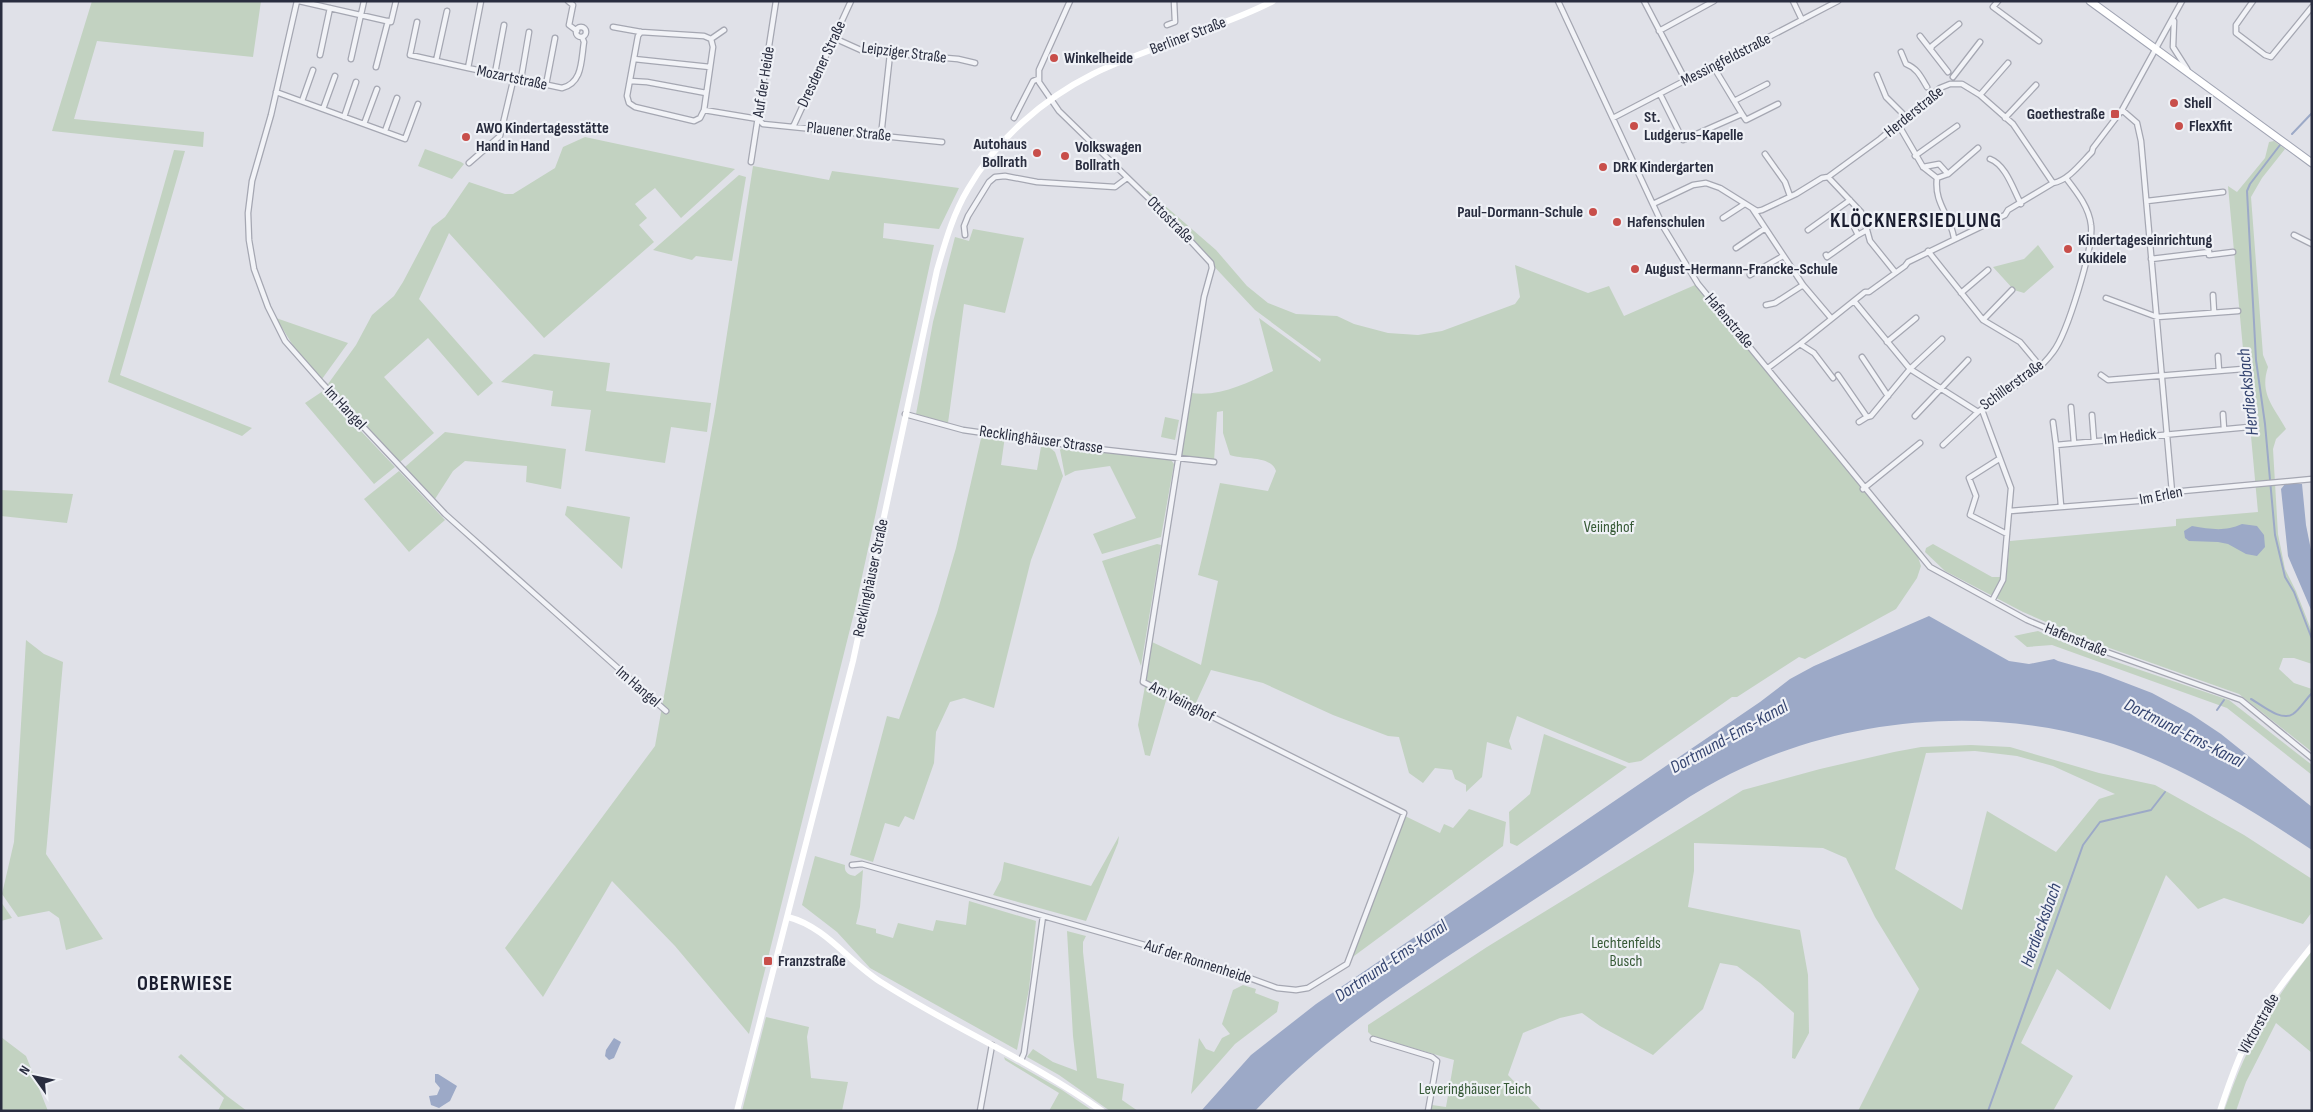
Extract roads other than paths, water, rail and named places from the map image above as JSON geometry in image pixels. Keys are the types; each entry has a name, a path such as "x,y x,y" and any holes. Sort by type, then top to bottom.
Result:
{"main road":[{"name":"Berliner Straße","path":"1051,99 1092,75 1273,1"},
{"path":"2090,1 2312,163"},
{"name":"Recklinghäuser Straße","path":"737,1111 853,661 937,270 949,230 968,189 995,152 1012,133 1051,99"},
{"path":"788,917 798,919 832,941 881,983 1066,1086 1102,1111"},
{"name":"Viktorstraße","path":"2220,1111 2231,1077 2256,1022 2276,992 2312,946"}],"street":[{"path":"298,1 391,22 396,1"},
{"name":"Im Hangel","path":"298,1 252,181 248,213 249,240 254,270 268,307 286,341 445,514 666,711"},
{"path":"350,59 364,1"},
{"name":"Mozartstraße","path":"481,1 468,68 562,88 572,86 578,79 584,42 582,37"},
{"path":"568,1 573,5 569,24 579,36 582,37 586,34 586,30 580,28 577,32"},
{"name":"Auf der Heide","path":"751,162 776,1"},
{"name":"Dresdener Straße","path":"793,127 851,1"},
{"path":"1167,25 1175,22 1174,1"},
{"name":"Hafenstraße","path":"1558,1 1670,239 1698,284 1768,368 1863,489 1930,567 2028,620 2084,644 2241,700 2312,758"},
{"path":"1644,1 1686,81"},
{"path":"1659,31 1714,1"},
{"path":"1792,1 1802,20"},
{"name":"Messingfeldstraße","path":"1613,118 1838,1"},
{"path":"1998,1 1993,7 2039,41"},
{"path":"1768,368 1854,300 1905,266 1908,262 1954,238 1963,236 2005,215 2008,210 2021,204 2053,183 2066,178 2092,152 2093,148 2122,110 2182,1"},
{"path":"2253,1 2236,25 2236,33 2269,57 2275,55 2312,7"},
{"path":"1051,99 1038,78 1039,70 1068,2"},
{"path":"320,55 330,8"},
{"path":"436,61 447,11"},
{"path":"2308,12 2312,18"},
{"path":"2174,17 2173,46 2189,72"},
{"path":"376,68 388,21"},
{"path":"417,22 410,55 468,68"},
{"path":"1931,49 1932,46 1959,24"},
{"path":"495,73 504,25"},
{"path":"613,27 641,32 704,36 711,39"},
{"path":"711,39 724,30"},
{"path":"521,79 529,32"},
{"path":"641,32 638,36 627,96 629,103 635,107 694,121 700,118 704,110 713,46 711,39"},
{"name":"Herderstraße","path":"1920,36 1948,72"},
{"path":"546,85 555,38"},
{"name":"Leipziger Straße","path":"834,38 863,51 975,62"},
{"path":"1953,77 1980,42"},
{"path":"1901,52 1906,64 1918,72 1926,87"},
{"path":"881,136 890,54"},
{"path":"634,59 710,67"},
{"path":"1980,95 2008,62"},
{"path":"1714,66 1746,120 1778,104"},
{"path":"302,101 313,70"},
{"path":"1878,75 1886,97 1906,117"},
{"path":"323,109 335,76"},
{"path":"469,163 500,136 514,77"},
{"path":"1014,118 1033,81 1038,78"},
{"path":"630,81 706,92"},
{"path":"344,116 356,82"},
{"path":"1734,101 1767,84"},
{"name":"Herderstraße","path":"1752,208 1757,211 1762,210 1822,178 1828,178 1898,124 1940,88 1950,84 1962,84 1980,95 2013,124 2053,183"},
{"path":"2006,118 2036,85"},
{"path":"364,124 377,89"},
{"path":"276,92 405,139 418,104"},
{"path":"1660,94 1683,140 1742,114"},
{"path":"385,131 397,98"},
{"name":"Ottostraße","path":"1051,99 1059,110 1172,221 1211,263"},
{"name":"Plauener Straße","path":"704,110 758,119 763,124 942,142"},
{"path":"2122,110 2137,123 2141,141 2172,492"},
{"path":"1898,124 1923,167 1938,178"},
{"path":"1915,156 1957,126"},
{"path":"1938,178 1948,174 1978,148"},
{"path":"1765,154 1785,182 1790,196"},
{"path":"1990,159 1997,161 2004,171 2021,204"},
{"path":"1923,167 1939,164 1948,174"},
{"path":"965,235 964,226 968,216 989,182 995,177 1005,176 1037,182 1115,186 1127,178"},
{"path":"1828,178 1861,212 1870,241 1895,272"},
{"path":"1938,178 1936,195 1951,224 1954,238"},
{"name":"Schillerstraße","path":"1854,300 1910,370 1980,411 2040,366 2054,352 2076,295 2090,247 2091,225 2087,210 2078,193 2066,178"},
{"path":"1653,204 1693,185 1706,183 1720,188 1743,205 1752,208 1764,230 1803,285 1831,318"},
{"path":"2147,201 2223,192"},
{"path":"1808,230 1850,200"},
{"path":"1723,218 1743,205"},
{"path":"1858,235 1854,227 1861,212"},
{"path":"1736,248 1764,230"},
{"path":"1826,255 1867,230"},
{"path":"2294,235 2312,244"},
{"path":"2208,241 2209,255 2233,252"},
{"path":"1928,251 1983,320 2020,342 2040,366"},
{"path":"2151,258 2209,252"},
{"path":"1750,275 1783,256"},
{"name":"Am Veiinghof","path":"1211,263 1212,268 1204,297 1143,682 1404,813 1346,964"},
{"path":"1961,293 1988,270"},
{"path":"1766,305 1775,303 1803,285"},
{"path":"1983,320 2012,290"},
{"path":"2213,295 2214,312"},
{"path":"2106,298 2158,317 2238,311"},
{"path":"1887,342 1916,318"},
{"path":"1860,422 1876,411 1910,370 1942,339"},
{"path":"1800,344 1814,353 1833,378"},
{"path":"2218,356 2219,371"},
{"path":"1862,357 1888,396"},
{"path":"1916,416 1968,360"},
{"path":"2100,375 2108,380 2243,369"},
{"path":"1838,375 1867,417"},
{"path":"2071,407 2074,442"},
{"path":"1943,445 1980,411 2011,488 2003,580 1992,601"},
{"name":"Recklinghäuser Strasse","path":"906,414 963,430 1178,459 1214,462"},
{"path":"2223,414 2224,429"},
{"name":"Im Hedick","path":"2092,415 2094,441"},
{"path":"2053,422 2061,506"},
{"name":"Im Hedick","path":"2056,444 2249,428"},
{"path":"1863,489 1920,443"},
{"path":"1999,459 1969,478 1976,496 1970,515 2007,534"},
{"name":"Im Erlen","path":"2010,511 2163,499 2172,492 2312,479"},
{"name":"Auf der Ronnenheide","path":"852,865 862,864 1044,916 1210,964 1287,990 1308,988 1346,964"},
{"path":"1021,1060 1024,1053 1044,916"},
{"path":"1373,1039 1432,1057 1436,1061 1428,1111"},
{"path":"980,1111 992,1045"}],"water":[{"path":"2285,484 2302,484 2306,525 2312,555 2312,612 2288,556 2281,489"},
{"path":"2242,524 2257,526 2264,535 2265,547 2257,556 2246,554 2228,544 2189,541 2185,538 2184,531 2192,526 2223,529"},
{"name":"Dortmund-Ems-Kanal","path":"1929,616 2009,661 2029,664 2054,659 2100,673 2152,693 2191,714 2221,734 2312,807 2312,850 2238,803 2199,781 2160,762 2106,742 2049,728 1990,721 1930,722 1871,728 1813,742 1758,761 1706,787 1457,950 1386,999 1317,1052 1255,1111 1201,1111 1251,1055 1316,1004 1760,702 1790,679 1814,666"},
{"path":"614,1038 621,1042 614,1058 609,1060 605,1056 606,1050"},
{"path":"435,1074 457,1086 450,1101 439,1108 431,1105 429,1096 437,1095 440,1088 435,1082"}],"waterway":[{"name":"Herdiecksbach","path":"2292,134 2312,113"},
{"name":"Herdiecksbach","path":"2280,145 2250,184 2247,191 2256,360 2265,424 2275,535 2285,577 2294,592 2312,639"},
{"name":"Herdiecksbach","path":"2251,699 2277,714 2288,716 2296,712 2312,693"},
{"name":"Herdiecksbach","path":"2217,710 2224,700"},
{"name":"Herdiecksbach","path":"1988,1111 2083,845 2100,822 2151,810 2165,792"}],"place":[{"name":"Winkelheide","path":"1054,58"},
{"name":"Shell","path":"2174,103"},
{"name":"Goethestraße","path":"2115,114"},
{"name":"St. Ludgerus-Kapelle","path":"1634,126"},
{"name":"FlexXfit","path":"2179,126"},
{"name":"AWO Kindertagesstätte Hand in Hand","path":"466,137"},
{"name":"Autohaus Bollrath","path":"1037,153"},
{"name":"Volkswagen Bollrath","path":"1065,156"},
{"name":"DRK Kindergarten","path":"1603,167"},
{"name":"Paul-Dormann-Schule","path":"1593,212"},
{"name":"Hafenschulen","path":"1617,222"},
{"name":"Kindertageseinrichtung Kukidele","path":"2068,249"},
{"name":"August-Hermann-Francke-Schule","path":"1635,269"},
{"name":"Franzstraße","path":"768,961"}],"district":[{"name":"KLÖCKNERSIEDLUNG","path":"1916,220"},
{"name":"OBERWIESE","path":"185,983"}],"park label":[{"name":"Veiinghof","path":"1609,527"},
{"name":"Lechtenfelds Busch","path":"1626,952"},
{"name":"Leveringhäuser Teich","path":"1475,1089"}]}
